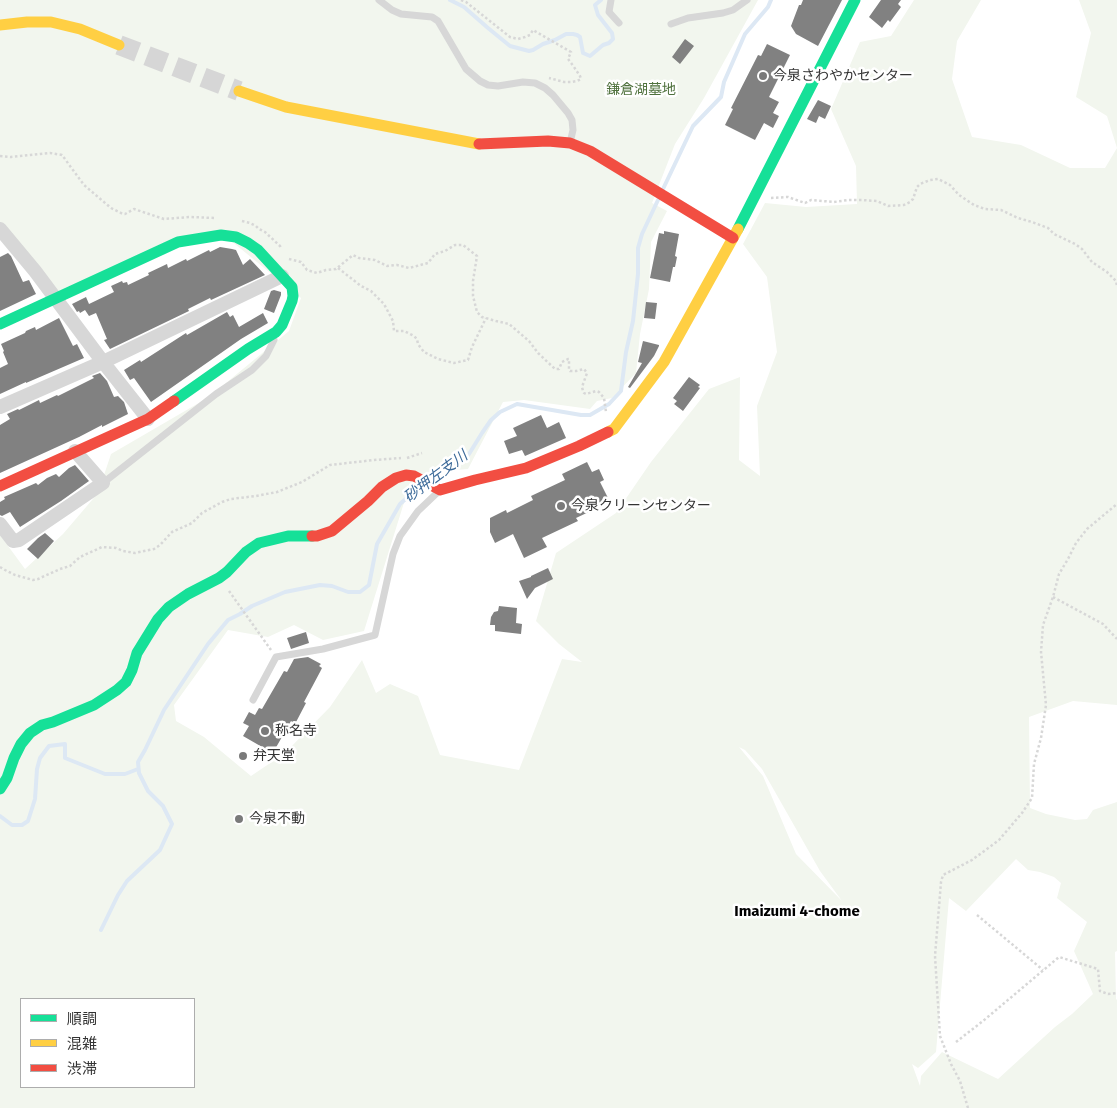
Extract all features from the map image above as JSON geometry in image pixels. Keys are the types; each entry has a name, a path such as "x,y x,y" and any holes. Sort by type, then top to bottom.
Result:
{"street":[{"path":"0,789 7,778 21,744 30,733 42,725 94,705 117,690 126,682 137,653 158,619 169,607 178,600 219,578 246,552 259,543 288,536 317,536 332,531 382,487 396,478 406,475 414,476 440,490 526,468 614,429 664,362 733,238 855,0"},
{"path":"0,25 51,22 80,29 118,45"},
{"path":"240,91 286,107 468,142 483,144 548,141 570,143 590,151 733,238"},
{"path":"0,324 178,242 221,235 236,237 258,250 292,287 292,301 282,325 276,332 248,349 148,419 0,486"},
{"path":"3,236 55,299 148,419"},
{"path":"0,407 102,362 282,276"},
{"path":"0,524 13,541 19,540 103,483 75,451"}],"lane":[{"path":"379,0 401,14 432,17 438,21 466,69 480,81 498,86 523,82 535,83 545,88 553,95 572,120 573,130 570,143"},
{"path":"611,0 609,12 619,23"},
{"path":"672,24 688,18 733,10 748,0"},
{"path":"103,483 216,394 252,370 266,356 274,342 276,332"},
{"path":"253,700 276,657 323,649 375,635 393,554 400,536 418,511 440,490"}],"path":[{"path":"461,0 510,37 525,38 533,30 571,52 568,59 581,79 564,82 542,76"},
{"path":"0,156 50,153 62,155 84,185 111,208 123,214 134,209 164,218 216,219"},
{"path":"754,197 788,198 805,203 811,200 834,202 862,200 877,201 888,206 904,205 913,199 920,184 938,179 950,185 959,195 974,205 985,209 1001,210 1048,228 1054,234 1075,244 1082,249 1092,262 1107,272 1116,281 1117,286"},
{"path":"235,221 245,221 266,232 276,242 287,259 301,262 307,270 317,273 338,268 353,255 359,258 375,260 387,266 397,265 409,268 428,263 435,254 463,245 477,256 473,281 477,312 482,317 509,324 529,341 538,354 555,369 558,369 562,362 568,359 570,371 584,369 586,371 582,387 584,393 599,392 604,402 606,417 601,435"},
{"path":"338,268 361,286 371,291 384,304 394,321 394,331 404,331 414,336 424,352 438,359 454,363 468,360 486,318"},
{"path":"0,567 15,575 33,580 70,566 80,557 102,547 116,548 135,553 154,549 172,532 192,522 202,513 222,502 277,492 302,482 330,465 406,458 422,453"},
{"path":"968,1108 960,1081 940,1036 935,956 940,882 943,875 972,860 999,840 1032,798 1034,764 1041,738 1046,705 1041,652 1043,625 1059,574 1076,543 1087,529 1117,504"},
{"path":"219,578 276,657"},
{"path":"1053,597 1103,624 1117,639"},
{"path":"977,916 1043,970"},
{"path":"956,1042 1059,957 1098,968 1100,991 1108,994 1117,993"}],"green space":[{"name":"鎌倉湖墓地","path":"0,0 758,0 704,98 675,144 652,203 667,211 651,242 649,289 640,334 636,373 612,398 597,401 590,409 524,400 503,402 468,469 430,472 407,493 364,631 323,640 294,625 268,637 228,630 174,705 176,721 204,737 251,776 285,753 330,707 362,660 376,693 390,684 418,696 440,755 519,770 562,659 582,662 559,644 536,621 556,553 616,513 651,462 709,389 740,377 739,460 760,476 757,406 777,352 767,277 743,244 765,203 806,207 857,204 856,166 831,109 860,42 891,36 914,0 981,0 957,41 952,79 972,137 1021,145 1070,168 1105,168 1117,148 1117,705 1073,701 1029,717 1030,808 1046,814 1075,820 1087,819 1093,810 1117,802 1117,951 1115,952 1117,1108 0,1108 0,535 25,569 63,534 98,493 111,454 209,397 289,331 301,298 219,231 57,293 0,225","holes":["739,747 745,750 762,769 820,871 842,901 796,854 763,776","1016,859 1028,870 1054,877 1061,883 1057,898 1087,922 1074,951 1093,994 998,1079 942,1052 921,1076 920,1086 912,1064 918,1068 936,1052 949,898 966,911"]},
{"path":"1079,0 1117,0 1117,148 1107,116 1076,97 1091,33"}],"building":[{"path":"803,0 842,0 818,46 796,34 791,26 799,5 801,5"},
{"path":"881,0 901,0 898,4 901,7 890,22 888,20 882,28 869,17"},
{"path":"685,39 694,46 680,64 672,57"},
{"name":"今泉さわやかセンター","path":"767,44 790,55 769,97 779,102 773,113 779,116 773,128 764,123 755,140 725,125 733,109 731,108 758,55 761,56"},
{"path":"818,100 831,106 825,119 819,116 816,123 807,119"},
{"path":"664,231 679,234 675,256 677,257 670,282 650,278 659,233 664,234"},
{"path":"220,247 236,250 243,265 250,259 265,275 211,300 210,298 188,309 189,311 110,349 104,340 107,339 96,313 89,316 85,310 80,313 79,311 77,312 72,304 86,297 89,304 114,292 111,286 122,281 123,283 127,282 128,285 167,264 168,268 186,259 187,261 209,250 210,252"},
{"path":"8,253 23,282 29,280 36,294 0,311 0,257"},
{"path":"271,291 281,292 281,295 274,313 264,309"},
{"path":"646,302 657,303 655,319 644,318"},
{"path":"227,312 230,317 233,315 239,327 263,313 268,323 241,339 151,402 134,378 130,380 124,370 140,360 141,362 186,333 187,335"},
{"path":"59,318 73,346 77,344 84,358 0,394 0,368 8,364 1,344 26,331 35,327 36,330"},
{"path":"643,341 659,346 654,356 630,388 628,387 642,363 638,362"},
{"path":"100,373 107,381 114,397 118,396 124,402 128,414 0,473 0,425 10,419 7,414 39,400 40,403 58,396 94,378 92,376"},
{"path":"689,377 700,385 698,387 700,388 683,411 674,404 677,401 673,398"},
{"path":"541,415 547,428 559,422 566,438 525,456 522,450 509,454 504,441 517,436 513,428"},
{"name":"今泉クリーンセンター","path":"587,462 592,472 599,469 604,480 600,482 610,502 576,518 578,521 542,538 547,547 524,558 513,534 495,543 490,532 490,518 506,510 507,513 533,500 531,496 565,480 562,474"},
{"path":"75,465 89,481 61,501 20,527 10,512 2,516 0,515 0,502 5,499 4,497 36,483 38,485 56,474 59,477"},
{"path":"45,533 54,541 38,559 27,549"},
{"path":"548,568 553,579 535,588 527,599 519,581"},
{"path":"499,606 517,608 516,623 522,624 521,634 495,631 495,625 490,625 491,617 494,612 498,611"},
{"path":"306,632 309,643 291,649 287,638"},
{"path":"308,657 321,664 319,666 322,668 295,724 291,721 274,751 271,749 269,751 243,736 249,726 243,723 249,712 255,715 259,708 262,709 284,671 287,672 294,659"}],"waterway":[{"path":"450,0 464,7 510,46 529,51 566,34 573,34 580,37 583,53 590,56 613,39 612,33 598,15 595,5 601,0"},
{"name":"砂押左支川","path":"663,189 693,126 721,97 724,82 745,34 768,7 771,0"},
{"name":"砂押左支川","path":"432,477 442,469 462,460 469,454 491,420 500,412 517,404 590,415 609,404 621,391 626,352 633,321 638,274 638,248 642,234 658,200"},
{"name":"砂押左支川","path":"101,930 127,881 160,850 172,824 163,806 148,791 139,773 138,762 164,710 208,644 228,620 252,606 285,592 320,585 332,586 348,592 360,592 369,585 377,544 400,504 420,486"},
{"path":"0,816 12,825 22,825 28,821 35,799 37,769 40,758 49,746 65,744 65,758 105,774 125,774 138,769"}],"tunnel":[{"path":"119,45 239,91"}],"traffic: fast":[{"path":"738,229 855,0"},
{"path":"0,324 178,242 221,235 236,237 258,250 292,287 292,301 282,325 276,332 248,349 174,401"},
{"path":"0,789 7,778 21,744 30,733 42,725 94,705 126,682 137,653 158,619 169,607 188,594 219,578 246,552 259,543 288,536 312,536"}],"traffic: slow":[{"path":"0,25 51,22 80,29 119,45"},
{"path":"239,91 286,107 479,144"},
{"path":"608,432 614,429 664,362 738,229"}],"traffic: jam":[{"path":"479,144 548,141 570,143 590,151 733,238"},
{"path":"0,486 148,419 174,401"},
{"path":"312,536 332,531 382,487 396,478 406,475 414,476 440,490 526,468 608,432"}],"place":[{"name":"今泉さわやかセンター","path":"763,76"},
{"name":"今泉クリーンセンター","path":"561,506"},
{"name":"称名寺","path":"265,731"},
{"name":"弁天堂","path":"243,756"},
{"name":"今泉不動","path":"239,819"}],"district":[{"name":"Imaizumi 4-chome","path":"797,912"}]}
